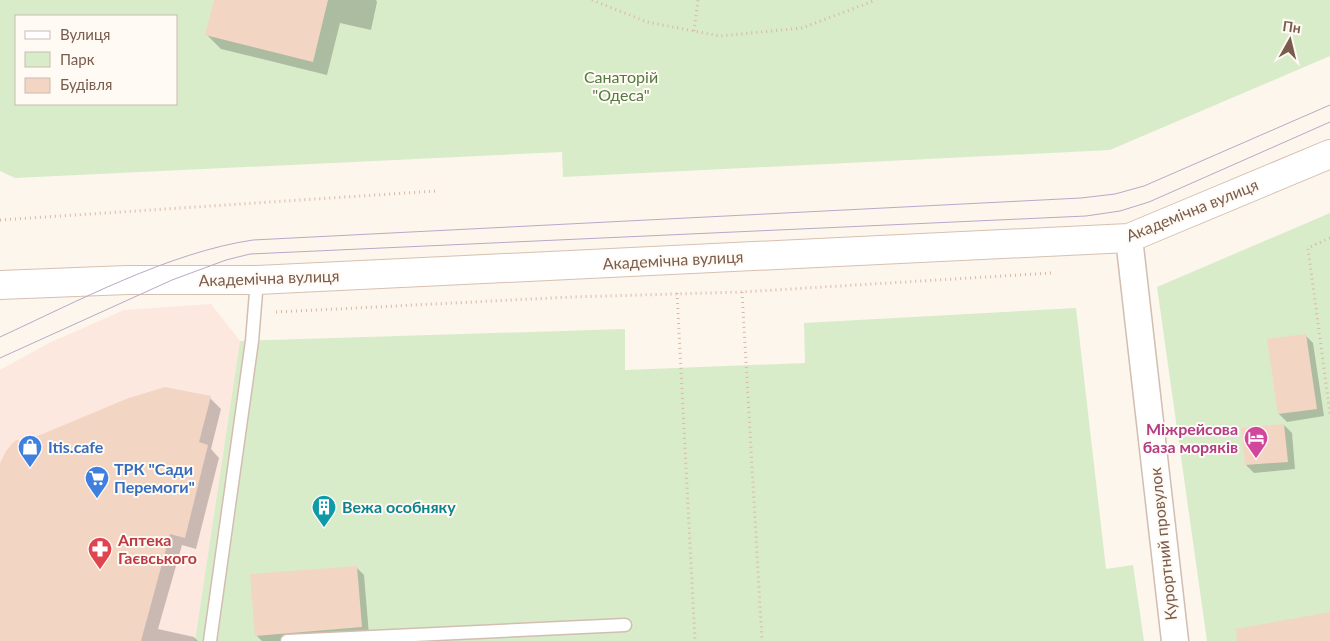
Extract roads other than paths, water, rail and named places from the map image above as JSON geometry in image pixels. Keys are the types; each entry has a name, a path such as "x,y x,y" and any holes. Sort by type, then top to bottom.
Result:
{"street":[{"name":"Академічна вулиця","path":"0,285 127,280 257,280 1129,238 1330,154"},
{"name":"Курортний провулок","path":"1129,238 1174,641"}],"lane":[{"path":"210,641 255,314 257,280"},
{"path":"287,641 625,624"}],"tram line":[{"path":"0,337 92,294 157,267 189,255 253,240 1081,198 1115,194 1144,186 1330,105"},
{"path":"0,358 172,280 226,260 250,254 1086,216 1120,211 1149,202 1330,122"}],"place":[{"name":"Міжрейсова база моряків","path":"1256,459"},
{"name":"Itis.cafe","path":"30,468"},
{"name":"ТРК \"Сади Перемоги\"","path":"97,499"},
{"name":"Вежа особняку","path":"324,528"},
{"name":"Аптека Гаєвського","path":"100,570"}],"park label":[{"name":"Санаторій \"Одеса\"","path":"621,86"}]}
